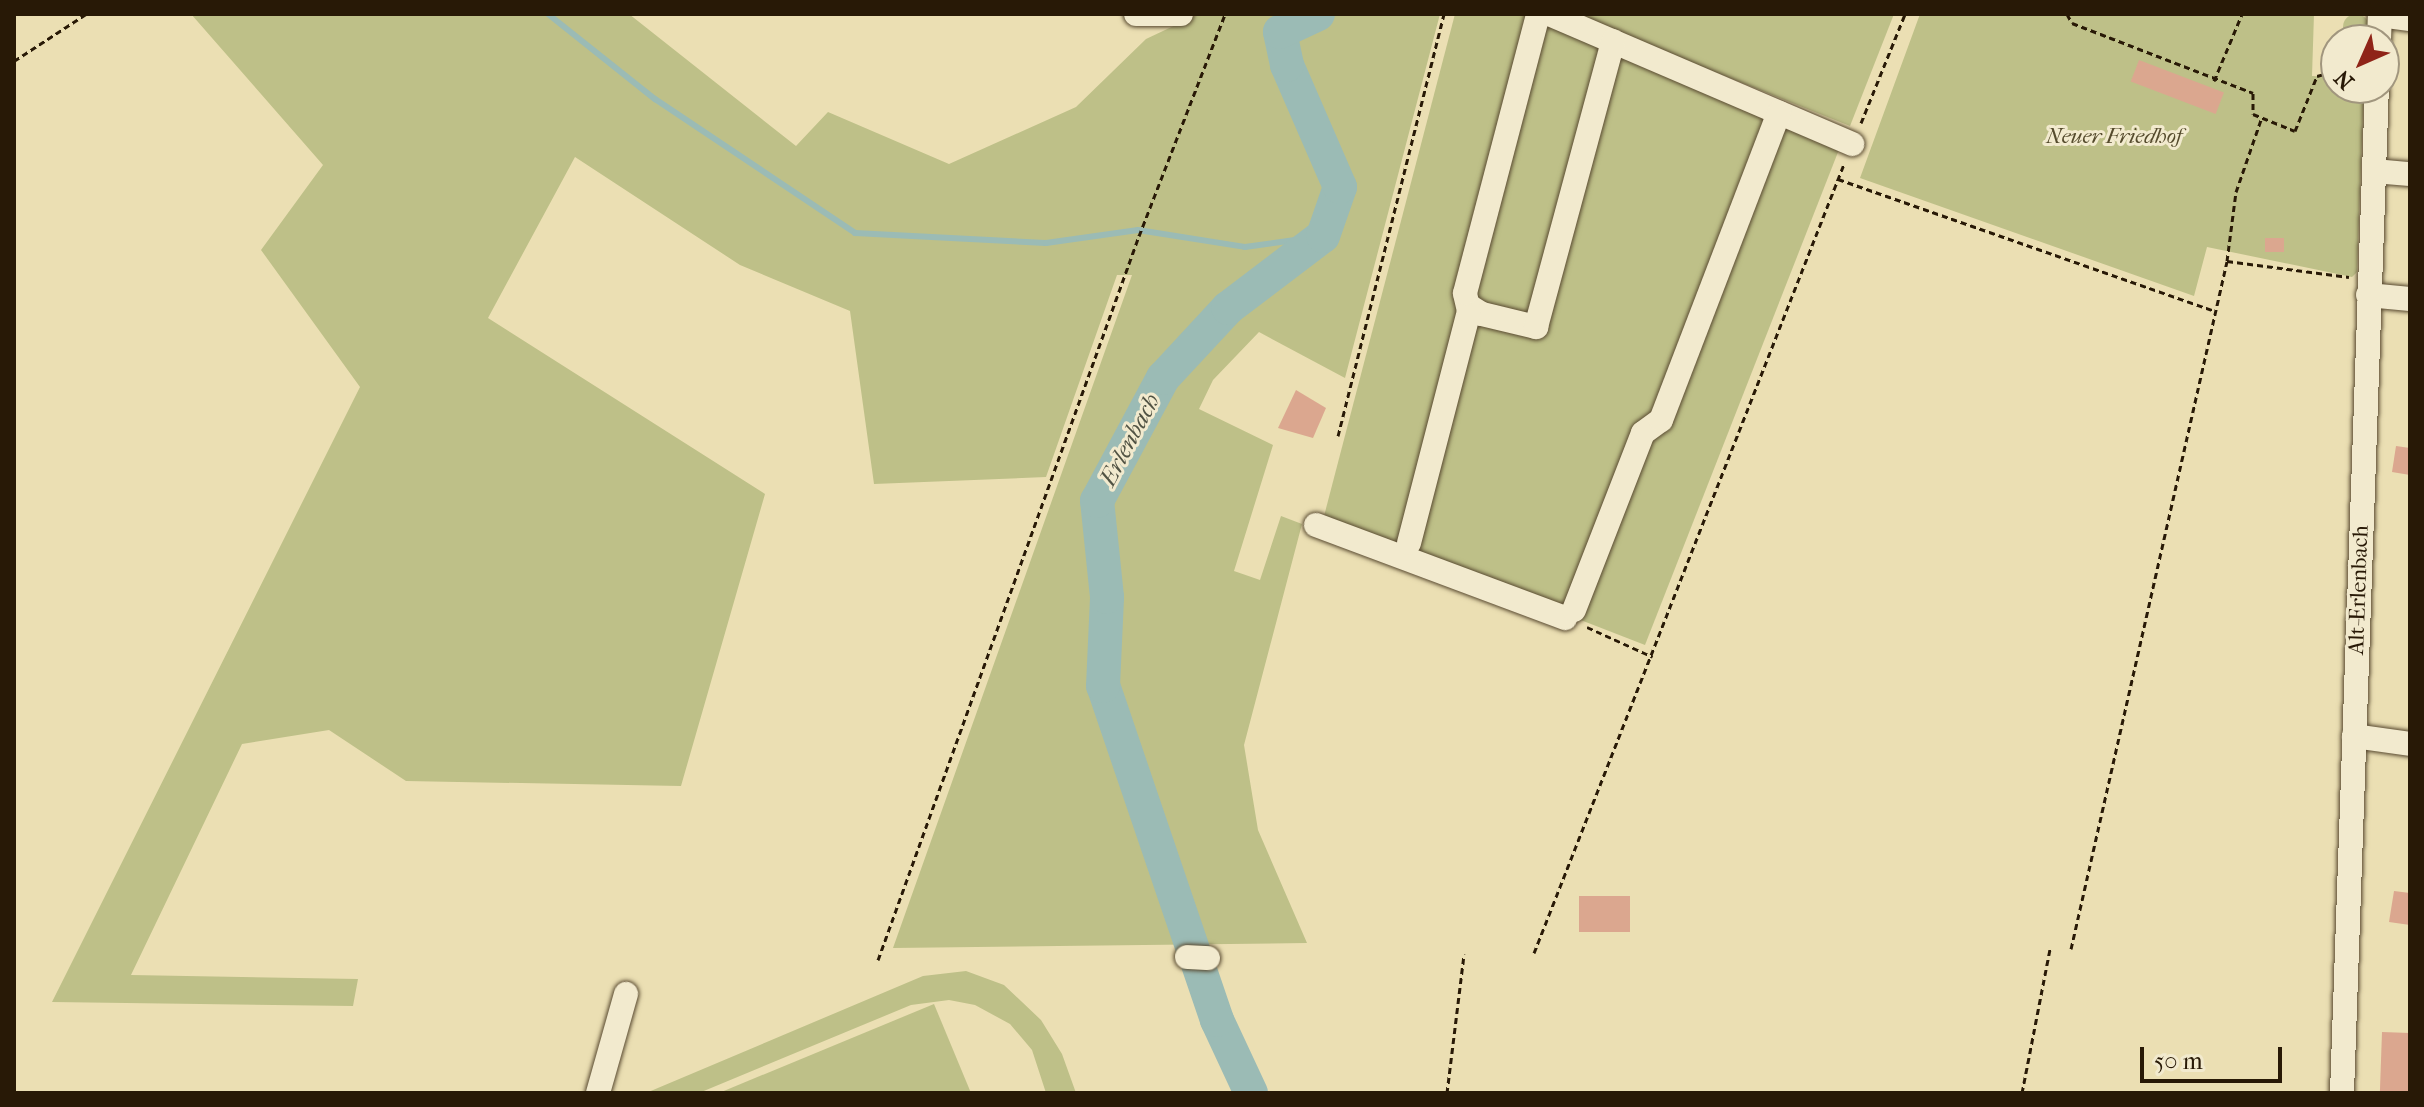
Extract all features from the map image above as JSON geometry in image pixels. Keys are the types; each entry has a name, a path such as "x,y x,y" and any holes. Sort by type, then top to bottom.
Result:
{"street":[{"path":"1136,14 1181,14"},
{"path":"1409,543 1469,306 1465,293 1538,14"},
{"path":"1549,14 1852,144"},
{"path":"2380,14 2410,19"},
{"path":"1469,306 1482,314 1536,327 1613,41"},
{"name":"Alt-Erlenbach","path":"2342,1093 2376,104"},
{"path":"1316,525 1570,614 1643,433 1661,420 1779,113"},
{"path":"2374,171 2410,174"},
{"path":"2368,287 2410,299"},
{"path":"2354,736 2410,744"},
{"path":"598,1093 626,994"}],"path":[{"path":"14,61 86,14"},
{"path":"878,960 1141,229 1225,14"},
{"path":"1338,436 1444,14"},
{"path":"1534,953 1905,14"},
{"path":"2067,14 2072,23 2214,81 2253,93 2253,114 2295,131 2320,75"},
{"path":"2214,81 2242,14"},
{"path":"2071,949 2227,261 2236,192 2262,117"},
{"path":"1838,179 2215,311"},
{"path":"2227,261 2368,287"},
{"path":"1570,614 1653,657"},
{"path":"2022,1093 2050,949"},
{"path":"1447,1093 1464,954"}],"green space":[{"path":"191,14 629,14 796,146 828,112 949,164 1076,107 1146,39 1199,14 1440,14 1345,378 1259,332 1213,380 1199,409 1273,445 1234,571 1260,580 1281,516 1302,524 1244,745 1258,830 1307,943 893,948 1132,275 1117,275 1046,477 874,484 850,311 740,265 575,157 488,318 765,494 681,786 406,781 329,730 242,744 131,975 358,979 353,1006 52,1002 360,387 261,250 323,165"},
{"path":"1455,14 1534,14 1840,147 1645,645 1323,520"},
{"path":"1570,14 1894,14 1850,126"},
{"name":"Neuer Friedhof","path":"1920,14 2314,14 2312,76 2320,76 2320,104 2363,104 2357,272 2352,277 2207,247 2194,296 1860,178"},
{"path":"2356,14 2368,22 2344,24 2347,18"},
{"path":"966,971 1004,985 1041,1020 1062,1054 1076,1093 1046,1093 1032,1050 1010,1024 975,1005 949,1000 911,1005 699,1093 646,1093 923,976"},
{"path":"934,1004 971,1093 719,1093"}],"building":[{"path":"2139,60 2224,93 2216,114 2131,81"},
{"path":"2265,238 2284,238 2284,252 2265,252"},
{"path":"1296,390 1326,408 1313,438 1278,428"},
{"path":"2396,446 2410,448 2410,475 2392,472"},
{"path":"2394,891 2410,893 2410,925 2389,922"},
{"path":"1579,896 1630,896 1630,932 1579,932"},
{"path":"2382,1032 2410,1033 2408,1093 2380,1093"}],"waterway":[{"path":"548,14 655,99 855,233 1046,243 1138,230 1245,247 1323,236"},
{"name":"Erlenbach","path":"1251,1093 1217,1020 1103,686 1107,597 1097,501 1163,378 1228,308 1323,236 1340,187 1287,65 1280,32 1318,14"}]}
